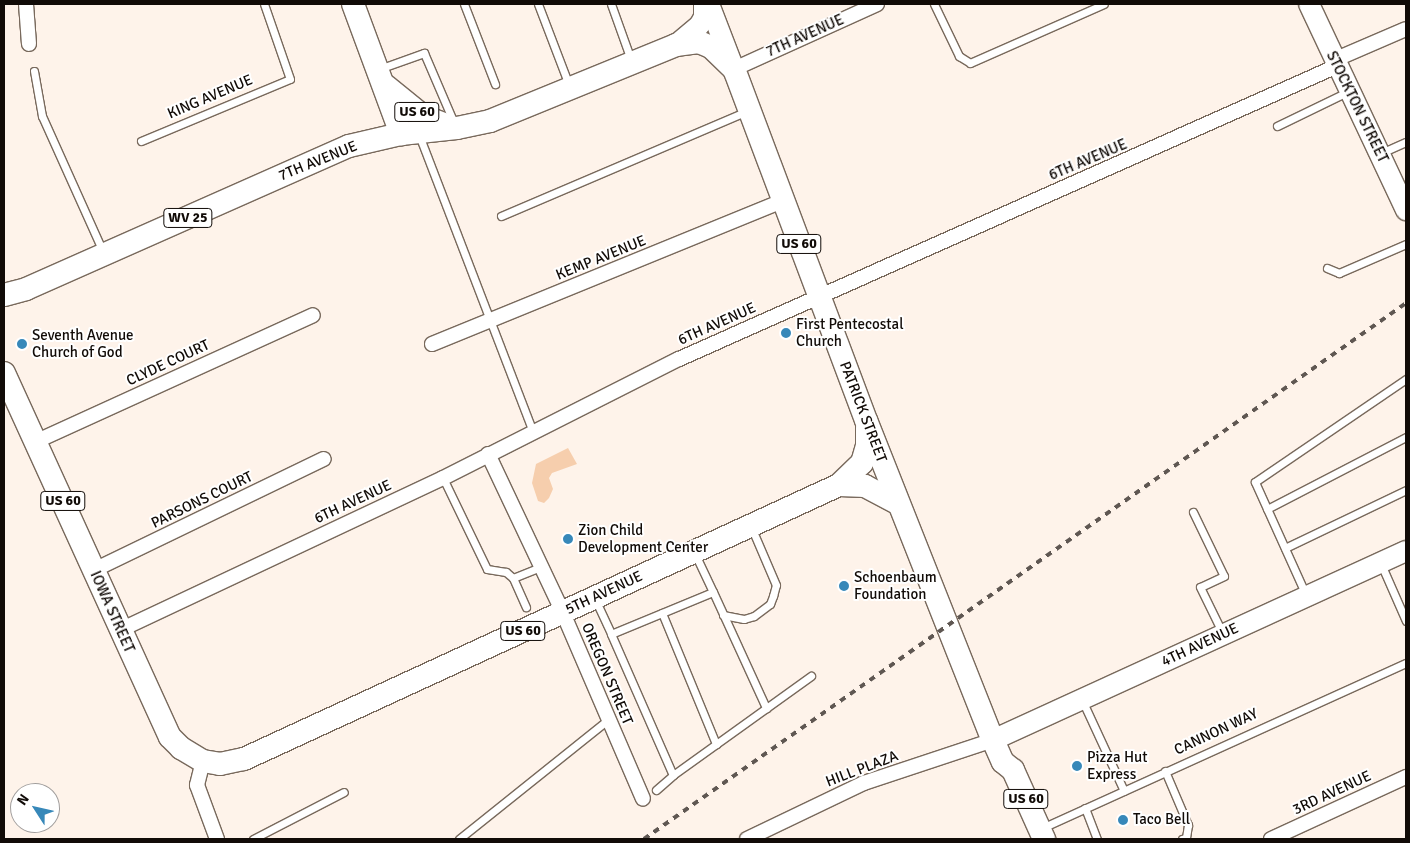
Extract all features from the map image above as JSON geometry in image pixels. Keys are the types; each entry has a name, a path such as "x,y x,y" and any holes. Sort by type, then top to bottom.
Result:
{"main road":[{"path":"354,4 381,76 409,133"},
{"name":"US 60","path":"676,45 699,42 720,54 734,69"},
{"name":"7TH AVENUE","path":"4,295 26,290 350,146 409,133 456,128 490,121 676,45"},
{"name":"PATRICK STREET","path":"734,69 899,504 993,740 1003,762 1013,770 1037,836"},
{"name":"US 60","path":"381,76 423,116 456,128"},
{"path":"4,314 26,290"},
{"name":"IOWA STREET","path":"4,373 37,441 120,630 170,737 182,748 203,761"},
{"path":"839,485 862,463 868,445 866,420"},
{"name":"US 60","path":"839,485 865,486 899,504"},
{"name":"5TH AVENUE","path":"203,761 220,764 244,759 839,485"}],"street":[{"path":"26,4 29,44"},
{"name":"7TH AVENUE","path":"676,45 698,26 704,17 704,4"},
{"name":"PATRICK STREET","path":"709,4 734,69"},
{"name":"7TH AVENUE","path":"734,69 877,4"},
{"name":"STOCKTON STREET","path":"1309,4 1335,63 1406,210"},
{"name":"6TH AVENUE","path":"120,630 443,478 532,430 670,363 1335,63 1406,28"},
{"name":"KEMP AVENUE","path":"432,344 783,201"},
{"name":"CLYDE COURT","path":"37,441 313,315"},
{"name":"OREGON STREET","path":"488,454 563,612 643,799"},
{"name":"PARSONS COURT","path":"94,570 324,459"},
{"name":"4TH AVENUE","path":"993,740 1406,550"},
{"name":"HILL PLAZA","path":"747,839 864,783 993,740"},
{"path":"203,761 197,785 217,839"},
{"name":"3RD AVENUE","path":"1270,839 1406,777"}],"lane":[{"name":"KING AVENUE","path":"141,141 290,79 264,4"},
{"path":"464,4 496,84"},
{"path":"538,4 570,88"},
{"path":"611,4 632,63"},
{"path":"934,4 959,56 970,63 1104,4"},
{"path":"381,76 424,53 456,128"},
{"path":"34,72 42,116 104,255"},
{"path":"1277,126 1349,91"},
{"path":"501,216 749,110"},
{"path":"409,133 491,320 532,430"},
{"path":"1380,154 1406,142"},
{"path":"1328,268 1339,273 1406,244"},
{"path":"1306,596 1255,482 1406,379"},
{"path":"1267,509 1406,437"},
{"path":"443,478 487,569 506,572 514,578 526,608"},
{"path":"1284,548 1406,490"},
{"path":"1193,512 1224,576 1200,587 1223,634"},
{"path":"723,615 744,618 754,616 770,604 773,596 776,585 751,526"},
{"path":"694,552 766,708"},
{"path":"1380,563 1406,621"},
{"path":"514,578 542,566"},
{"path":"611,634 713,592"},
{"path":"595,598 674,775"},
{"path":"662,613 716,744"},
{"name":"CANNON WAY","path":"1037,836 1085,808 1406,663"},
{"path":"656,790 716,744 811,676"},
{"path":"1082,699 1124,791"},
{"path":"459,839 609,718"},
{"path":"1166,771 1188,825 1185,839"},
{"path":"253,839 344,792"},
{"path":"1085,808 1097,839"}],"shaded area":[{"path":"568,448 577,464 552,473 549,478 553,489 549,498 544,503 538,501 532,483 536,464"}],"railway":[{"path":"644,839 1406,303"}],"place":[{"name":"First Pentecostal Church","path":"786,333"},
{"name":"Seventh Avenue Church of God","path":"22,344"},
{"name":"Zion Child Development Center","path":"568,539"},
{"name":"Schoenbaum Foundation","path":"844,586"},
{"name":"Pizza Hut Express","path":"1077,766"},
{"name":"Taco Bell","path":"1123,820"}]}
